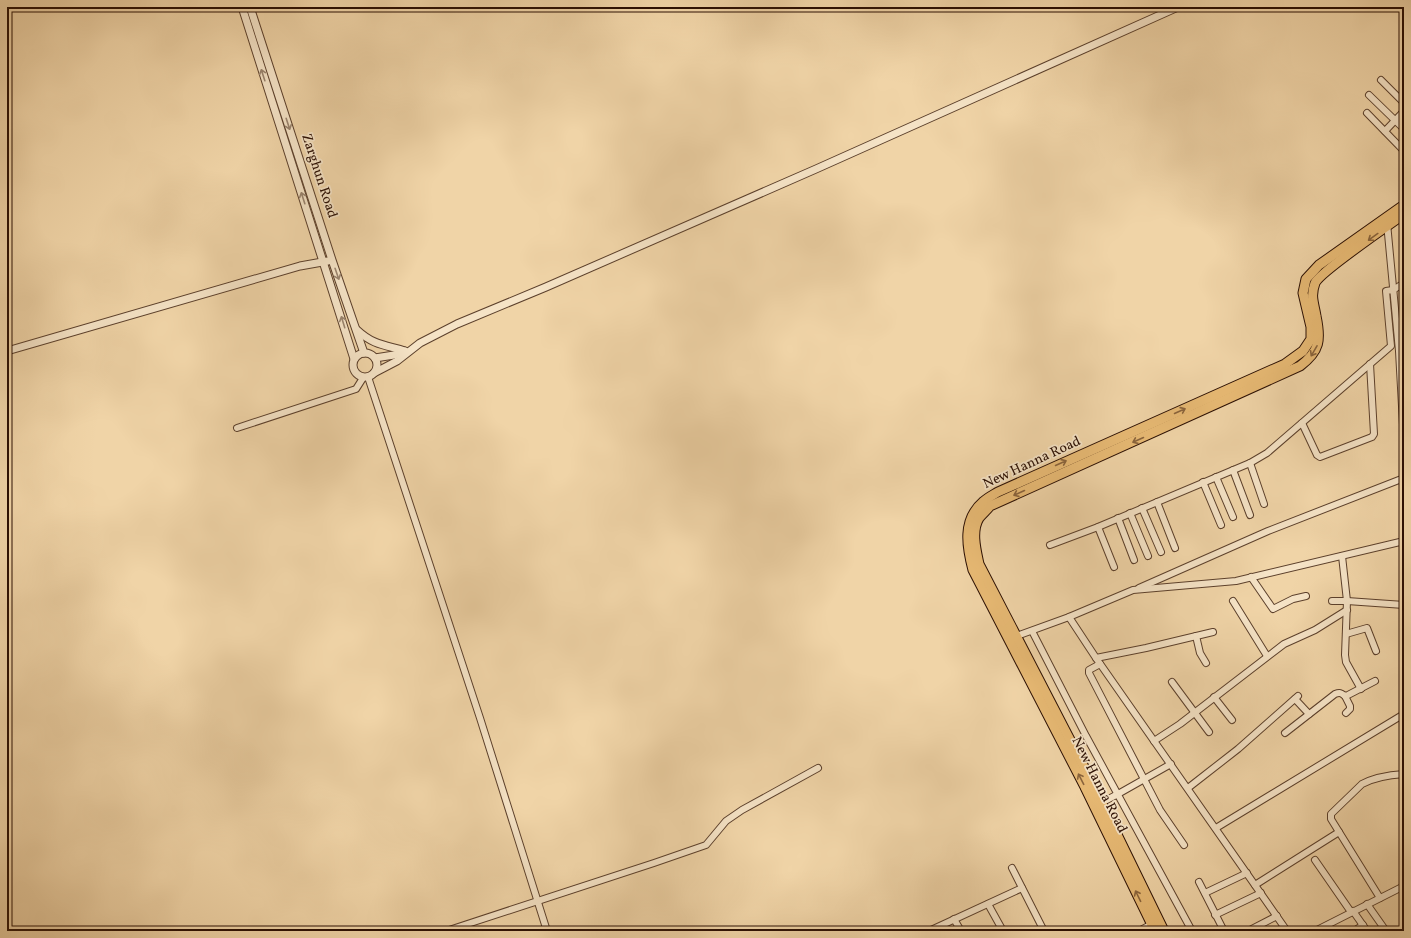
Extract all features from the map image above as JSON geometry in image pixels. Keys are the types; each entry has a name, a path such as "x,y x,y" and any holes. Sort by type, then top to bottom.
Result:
{"main road":[{"name":"New Hanna Road","path":"1164,931 1012,638 979,564 975,545 975,531 978,519 990,506 1300,366 1310,359 1317,348 1319,340 1312,299 1316,282 1327,270 1386,222 1404,205"},
{"name":"New Hanna Road","path":"1386,222 1404,214"},
{"name":"New Hanna Road","path":"1098,804 1154,927"}],"street":[{"path":"242,7 354,359 354,371 359,376 365,378"},
{"name":"Zarghun Road","path":"250,7 332,260 364,353"},
{"path":"375,358 394,355 408,350 457,324 546,287 816,169 1178,7"},
{"path":"1381,80 1404,103"},
{"path":"1369,94 1404,129"},
{"path":"1385,131 1404,112"},
{"path":"1367,113 1404,151"},
{"path":"1386,222 1399,351 1404,443"},
{"path":"7,351 300,266 332,260"},
{"path":"1050,545 1098,527 1250,463 1267,453 1391,346 1386,291 1393,290 1404,283"},
{"path":"356,330 371,342 390,348 408,350"},
{"path":"237,428 356,389 365,378 397,361 408,350"},
{"path":"354,359 360,354 368,353 375,358 377,365 374,373"},
{"path":"1302,423 1317,454 1320,457 1372,437 1374,434 1370,364"},
{"path":"365,378 482,722 547,931"},
{"path":"1250,463 1264,504"},
{"path":"1233,470 1250,515"},
{"path":"1216,477 1233,518"},
{"path":"1012,638 1069,617 1134,590 1268,531 1404,478"},
{"path":"1203,482 1221,525"},
{"path":"1157,502 1175,548"},
{"path":"1142,508 1161,552"},
{"path":"1130,513 1148,556"},
{"path":"1118,518 1134,560"},
{"path":"1098,527 1114,567"},
{"path":"1134,590 1236,581 1404,542"},
{"path":"1342,556 1347,601 1346,662 1361,688"},
{"path":"1251,578 1273,609 1293,599 1306,596"},
{"path":"1233,601 1267,656"},
{"path":"1332,601 1404,605"},
{"path":"1154,741 1284,644 1316,630 1347,610"},
{"path":"1069,617 1100,664 1287,931"},
{"path":"1346,634 1368,629 1376,651"},
{"path":"1032,631 1086,736 1192,931"},
{"path":"1096,658 1213,632"},
{"path":"1196,636 1200,653 1206,663"},
{"path":"1100,664 1088,670 1088,673 1167,822 1184,845"},
{"path":"1346,696 1375,681"},
{"path":"1172,682 1209,732"},
{"path":"1285,733 1335,694 1342,693 1346,696 1350,709 1346,713"},
{"path":"1214,697 1232,720"},
{"path":"1188,788 1238,749 1296,698 1309,714"},
{"path":"1216,828 1404,714"},
{"path":"1098,804 1171,764"},
{"path":"446,931 706,845 726,821 742,810 818,768"},
{"path":"1380,898 1331,819 1331,814 1362,784 1387,775 1404,774"},
{"path":"1255,885 1339,832"},
{"path":"1315,860 1367,931"},
{"path":"1012,868 1044,931"},
{"path":"1205,893 1247,873"},
{"path":"1200,882 1224,931"},
{"path":"1315,931 1404,886"},
{"path":"929,931 1022,888"},
{"path":"1215,915 1261,893"},
{"path":"988,904 1002,931"},
{"path":"1367,904 1386,931"},
{"path":"1248,931 1277,916"},
{"path":"954,919 961,931"},
{"path":"1354,931 1363,925"},
{"path":"1139,931 1154,927"}]}
